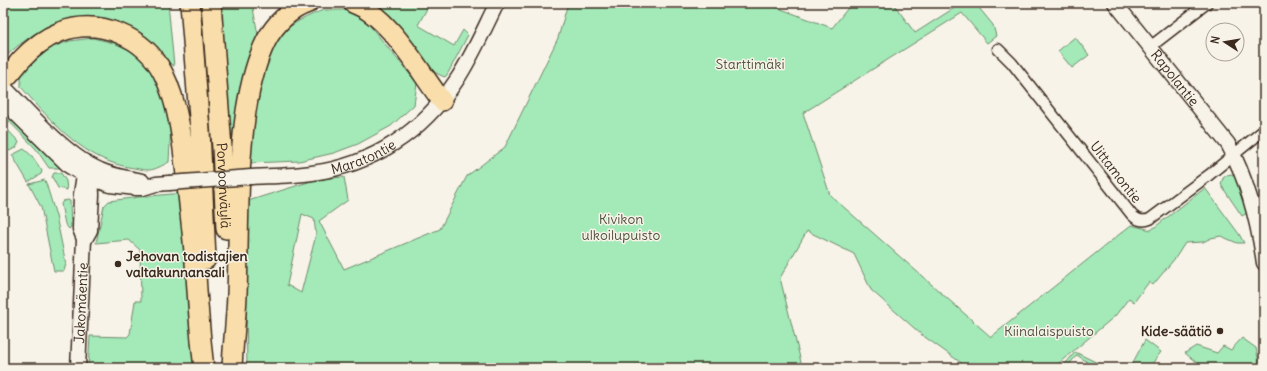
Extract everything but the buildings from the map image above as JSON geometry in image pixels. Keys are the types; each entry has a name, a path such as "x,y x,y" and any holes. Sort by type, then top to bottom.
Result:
{"highway":[{"name":"Porvoonväylä","path":"190,3 200,130 208,284 209,368"},
{"name":"Porvoonväylä","path":"211,3 225,204 232,368"},
{"path":"232,368 237,296 239,191 244,125 250,90 257,62 266,40 275,27 288,14 297,7 308,3"},
{"path":"353,3 371,12 385,25 442,101"},
{"path":"3,80 25,56 39,44 62,32 75,28 100,28 123,34 134,40 157,63 170,90 179,126 192,232 200,342 204,368"}],"main road":[{"name":"Maratontie","path":"89,173 110,185 143,188 163,184 311,173 335,169 355,162 395,144 417,127 442,101 456,80 497,3"},
{"name":"Rapolantie","path":"1115,3 1228,144 1240,169 1252,204 1264,263"},
{"path":"3,86 71,152 89,173"},
{"path":"3,101 69,166 89,173"},
{"name":"Maratontie","path":"89,173 112,175 163,184"},
{"name":"Jakomäentie","path":"84,239 90,230 92,200 89,173"},
{"name":"Jakomäentie","path":"78,368 84,239 80,229 81,199 89,173"},
{"path":"92,200 110,185"}],"street":[{"path":"1150,47 1207,3"},
{"name":"Uittamontie","path":"998,49 1012,62 1132,215 1139,220 1144,221 1150,219 1234,155"},
{"path":"1234,155 1264,130"}],"green space":[{"path":"3,3 168,3 174,66 166,61 149,39 130,28 111,21 92,18 73,19 55,24 37,33 3,59"},
{"path":"219,3 252,3 261,43 231,170"},
{"path":"361,3 430,3 418,25 454,46 463,30 468,35 447,75 445,77 432,71 428,72"},
{"name":"Kivikon ulkoilupuisto","path":"568,3 765,3 832,28 852,3 893,3 915,33 962,3 975,3 993,25 996,36 987,43 962,13 803,113 830,195 991,337 1131,225 1151,230 1205,188 1244,243 1237,243 1221,236 1211,238 1203,242 1185,243 1176,257 1153,285 1149,282 1134,302 1129,298 1115,316 1053,368 967,368 922,335 871,290 854,254 807,231 780,278 802,366 801,368 247,368 246,306 248,201 318,179 344,177 348,200 319,221 344,269 440,229 467,176 505,147 558,38","holes":["302,214 314,219 316,235 301,293 287,285"]},
{"path":"323,10 346,10 366,21 417,83 414,105 391,126 358,144 334,153 299,161 250,163 254,105 263,71 272,48 277,39 286,29"},
{"path":"1075,37 1089,55 1072,68 1058,51"},
{"path":"93,38 114,43 132,51 148,65 162,92 171,124 169,162 151,170 147,170 116,164 100,158 70,138 44,113 21,87 21,74 49,48 70,41"},
{"path":"3,106 62,168 49,168 36,149 3,115"},
{"path":"3,125 19,142 16,148 9,151 3,145"},
{"path":"24,149 32,156 42,171 41,174 28,182 12,155"},
{"path":"54,173 61,173 66,181 67,190 58,188 52,177"},
{"path":"1231,174 1237,178 1249,212 1242,216 1221,184 1223,178"},
{"path":"45,180 56,216 66,264 64,271 54,271 41,207 29,184"},
{"path":"183,193 196,368 88,368 90,336 127,337 130,334 135,301 141,301 140,250 129,240 96,243 104,206 109,201"},
{"path":"63,201 70,201 71,227 69,229 65,224 61,204"},
{"path":"1242,338 1256,348 1260,368 1203,368 1185,353 1196,346 1217,353 1223,346 1231,350"},
{"path":"1145,340 1161,352 1151,365 1155,368 1125,368 1131,366"},
{"path":"1075,352 1108,368 1096,368 1077,355 1066,368 1062,368"}],"place":[{"name":"Jehovan todistajien valtakunnansali","path":"118,264"},
{"name":"Kide-säätiö","path":"1220,331"}],"park label":[{"name":"Starttimäki","path":"750,64"},
{"name":"Kiinalaispuisto","path":"1049,331"}]}
